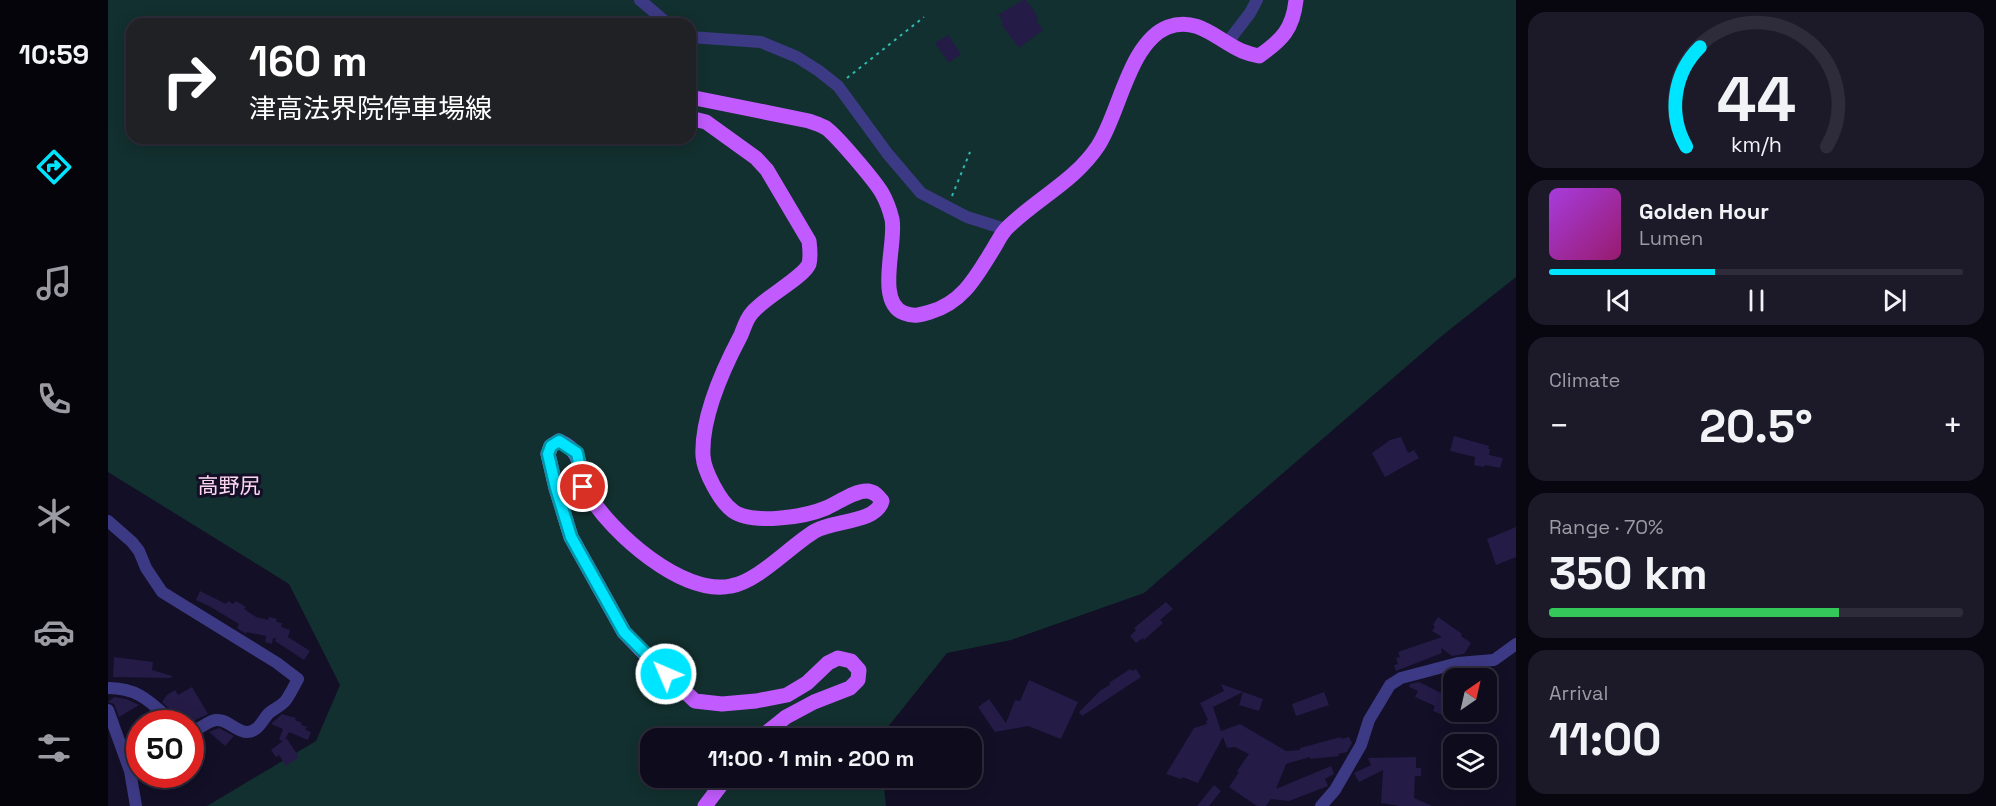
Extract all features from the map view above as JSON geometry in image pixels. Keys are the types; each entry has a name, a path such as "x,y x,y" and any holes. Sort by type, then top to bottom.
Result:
{"main road":[{"path":"696,98 809,121 826,129 844,147 882,194 892,220 888,282 890,297 900,312 915,316 942,309 967,291 1005,229 1072,177 1088,160 1100,143 1116,104 1150,38 1167,27 1185,23 1205,28 1243,52 1259,56 1286,34 1295,12 1296,0"},
{"path":"696,120 706,122 756,158 767,170 810,241 811,254 808,266 800,275 778,290 751,314 725,366 710,410 705,435 703,458 711,479 720,496 733,511 750,519 781,518 823,510 866,491 876,493 882,501 880,508 872,515 816,531 757,574 732,586 706,587 683,580 619,533 597,509 583,487 577,453 569,446 559,441 551,446 548,454 571,537 624,632 695,701 722,704 787,695 807,683 828,663 838,658 851,661 859,670 858,680 850,688 814,702 786,717 772,728"},
{"path":"705,806 719,788"}],"street":[{"path":"640,0 661,18"},
{"path":"1227,43 1257,0"},
{"path":"696,37 761,42 797,57 838,86 887,153 921,193 967,217 1005,229"},
{"path":"108,521 139,551 146,568 162,592 277,663 298,679 284,703 268,713 260,726 253,730 247,732 218,720 213,720 204,726"},
{"path":"1321,806 1335,790 1361,745 1369,720 1390,685 1401,678 1458,663 1494,660 1516,644"},
{"path":"108,688 133,690 160,710"},
{"path":"108,710 130,771 136,806"}],"path":[{"path":"838,86 924,17"},
{"path":"947,207 970,152"}],"green space":[{"path":"108,0 1516,0 1516,277 1443,335 1144,593 1011,640 947,653 887,728 640,728 640,788 884,788 886,806 207,806 316,741 340,685 289,584 108,472"}],"building":[{"path":"1026,0 1035,12 1038,19 1036,20 1043,30 1019,48 1001,24 1003,22 998,15"},
{"path":"948,35 961,54 949,63 935,43"},
{"path":"1454,436 1489,446 1489,455 1503,458 1500,468 1474,465 1475,457 1450,451"},
{"path":"1401,437 1408,453 1414,450 1419,458 1385,477 1372,453 1390,440"},
{"path":"1516,527 1516,557 1496,565 1487,539"},
{"path":"200,591 226,604 228,601 233,604 236,601 256,617 268,620 269,617 277,619 276,622 282,623 281,627 290,630 288,637 310,651 304,660 275,641 276,638 273,638 272,644 265,642 266,636 247,632 246,634 237,628 239,624 196,600"},
{"path":"1166,602 1173,609 1160,620 1163,623 1144,640 1143,638 1136,643 1130,636 1136,630 1134,628"},
{"path":"1438,617 1471,643 1464,654 1452,656 1441,648 1442,653 1396,671 1394,665 1398,664 1396,658 1400,657 1398,652 1442,637 1432,631"},
{"path":"114,657 153,662 152,670 172,676 171,678 113,677"},
{"path":"1130,669 1132,671 1136,669 1141,677 1082,716 1079,712 1101,690"},
{"path":"1029,680 1078,702 1061,739 1028,726 995,732 978,707 989,699 1006,723 1015,700 1020,701"},
{"path":"1419,682 1443,694 1443,715 1433,711 1435,706 1415,697 1418,691 1409,687 1410,684"},
{"path":"1221,684 1263,699 1259,711 1239,705 1243,692 1213,707 1221,731 1240,724 1286,751 1300,750 1300,748 1341,737 1341,739 1349,737 1352,743 1347,752 1338,754 1339,756 1310,759 1310,757 1286,764 1276,789 1331,766 1334,774 1325,779 1328,786 1289,801 1271,799 1266,806 1257,806 1229,787 1249,754 1235,747 1227,748 1223,737 1198,783 1166,774 1194,728 1207,724 1208,720 1200,703 1224,691"},
{"path":"192,687 208,714 204,716 204,710 170,710 162,702 175,690 178,695"},
{"path":"1324,692 1329,705 1296,716 1292,704"},
{"path":"114,697 139,705 126,710 126,713 119,717 114,704 108,702"},
{"path":"282,714 296,718 295,720 302,723 301,725 307,727 305,730 311,732 308,740 289,732 285,740 287,739 299,757 286,766 279,755 276,757 271,750 283,741 279,740 283,729 271,724"},
{"path":"219,728 234,736 225,746 209,732"},
{"path":"1416,757 1416,768 1421,768 1421,776 1415,776 1414,798 1432,806 1400,806 1381,803 1383,770 1359,782 1354,773 1371,765 1368,758"},
{"path":"1214,785 1221,791 1209,806 1197,806"}],"district":[{"name":"高野尻","path":"229,486"}],"route":[{"path":"583,487 577,453 559,441 551,446 548,454 571,537 589,565 624,632 666,674"}]}
